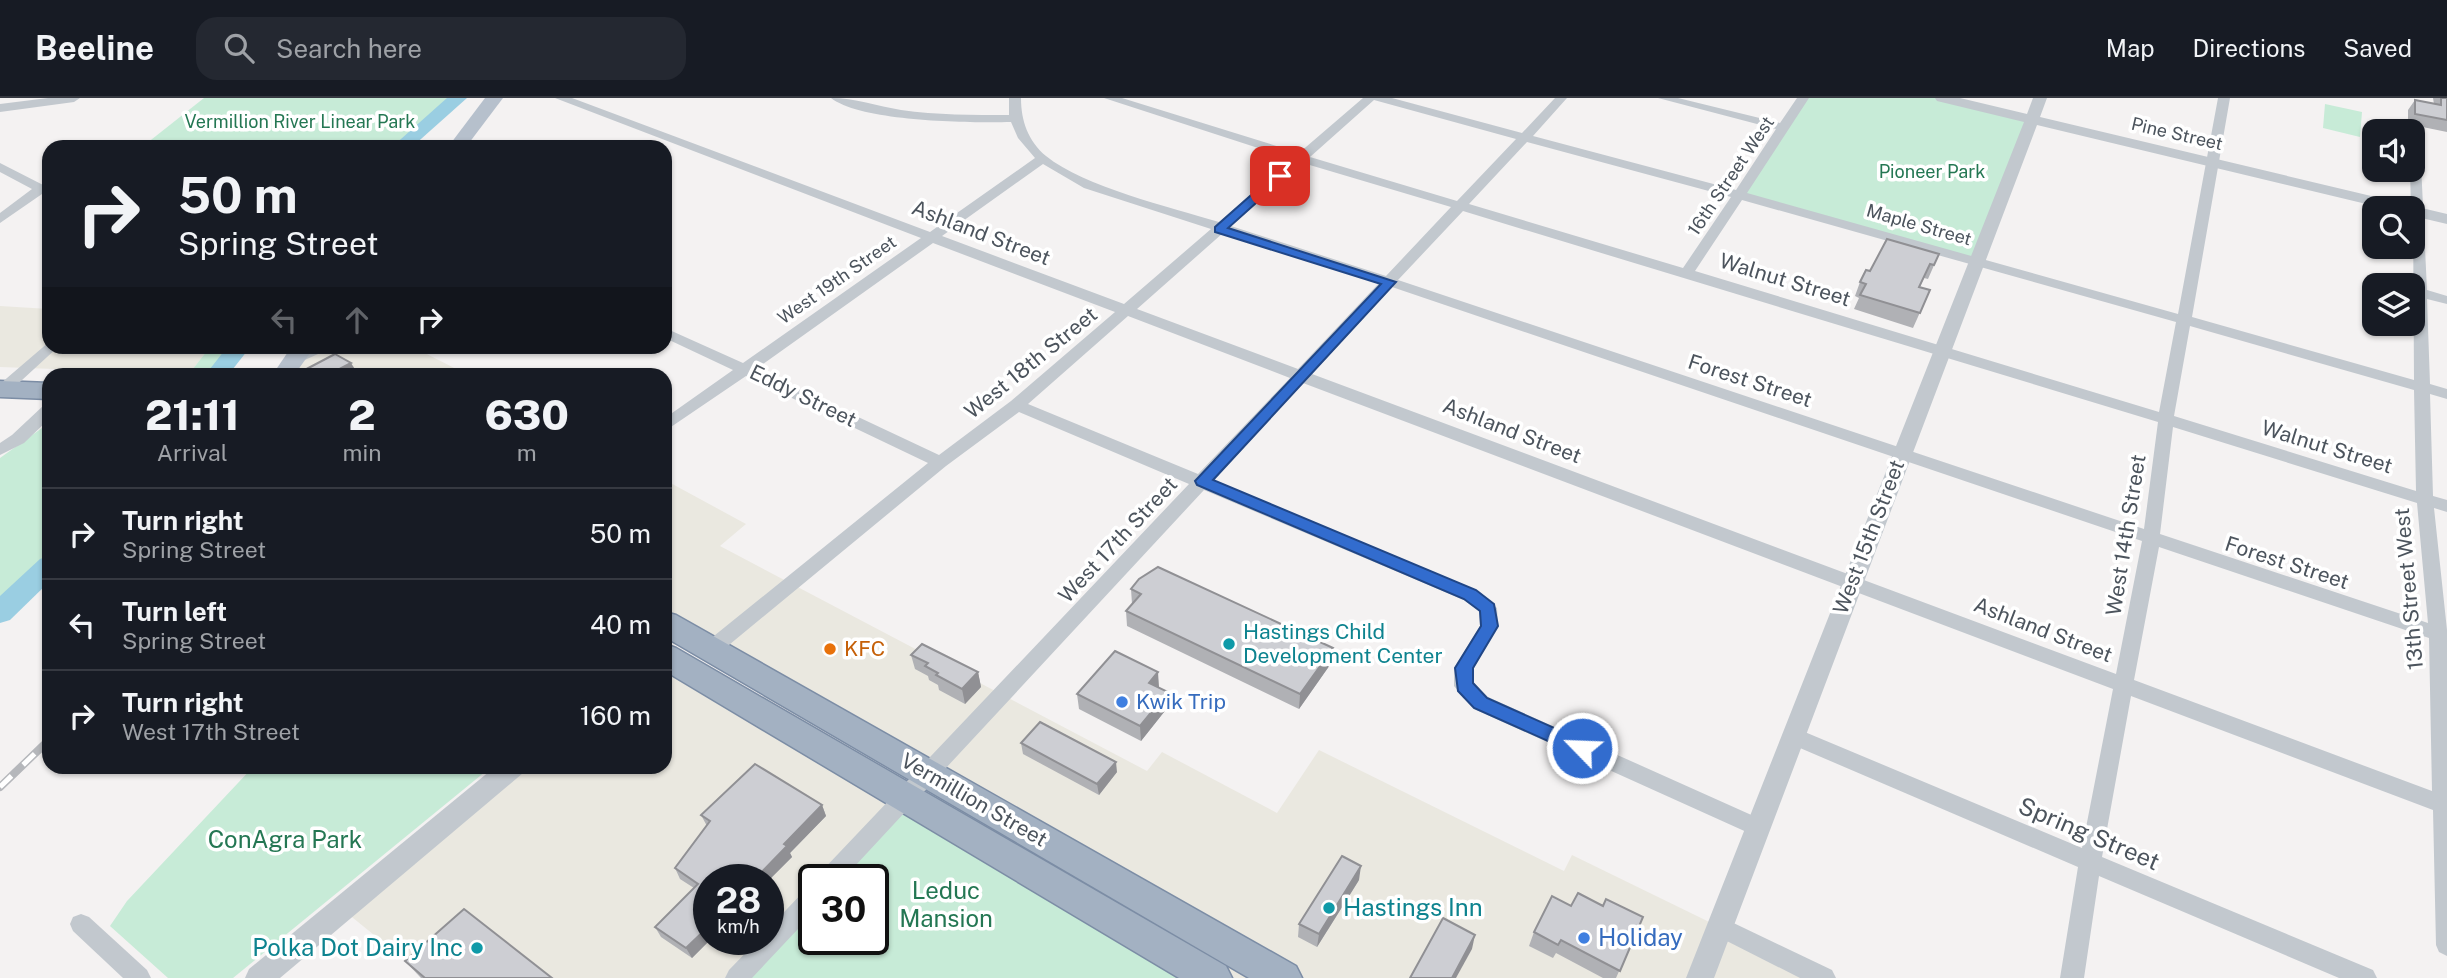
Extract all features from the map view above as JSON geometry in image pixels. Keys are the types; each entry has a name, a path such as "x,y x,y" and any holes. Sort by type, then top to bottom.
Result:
{"highway":[{"path":"6,382 42,377"},
{"path":"6,382 42,390"},
{"name":"Vermillion Street","path":"672,627 711,649 917,785 1223,969 1283,978"},
{"name":"Vermillion Street","path":"672,664 917,785"}],"main road":[{"path":"462,140 494,98"}],"street":[{"path":"0,110 34,102 74,98"},
{"name":"Ashland Street","path":"561,98 1126,311 1303,374 2445,805"},
{"path":"837,98 873,110 923,118 1014,118"},
{"path":"1014,98 1014,118 1024,139 1042,159"},
{"name":"Walnut Street","path":"1110,98 1301,158 1943,350 2447,506"},
{"name":"West 18th Street","path":"711,649 940,461 1017,405 1370,98"},
{"name":"Maple Street","path":"1379,98 1740,195 2447,394"},
{"name":"West 17th Street","path":"843,864 1561,98"},
{"path":"1664,98 1785,128"},
{"name":"16th Street West","path":"1687,273 1803,98"},
{"name":"Pine Street","path":"1942,98 2362,198"},
{"name":"West 15th Street","path":"1700,978 2040,98"},
{"name":"West 14th Street","path":"2072,978 2090,863 2151,540 2166,419 2210,162 2224,98"},
{"name":"West 19th Street","path":"672,421 1042,159"},
{"name":"Forest Street","path":"1042,159 1089,185 1390,282 2443,636"},
{"path":"0,167 42,189"},
{"path":"0,219 42,193"},
{"name":"Pine Street","path":"2425,214 2447,219"},
{"path":"2425,294 2447,300"},
{"name":"Eddy Street","path":"672,335 940,461"},
{"name":"13th Street West","path":"2420,336 2425,499 2443,636 2447,945"},
{"path":"6,382 42,354"},
{"path":"289,364 311,354"},
{"path":"1017,405 1470,594 1488,608 1489,626 1464,668 1464,686 1481,703 1759,828"},
{"path":"0,450 18,439 42,417"},
{"path":"672,662 711,649"},
{"name":"Spring Street","path":"1793,736 2365,978"},
{"path":"259,978 504,774"},
{"path":"737,978 798,913"},
{"path":"80,924 139,978"},
{"path":"1721,927 1824,978"}],"shaded area":[{"path":"0,306 42,309 42,354 205,354 194,368 0,367"},
{"path":"308,354 427,354 454,368 288,368 293,360"},
{"path":"672,484 746,524 720,546 1147,771 1162,752 1277,813 1319,750 1564,871 1572,855 1824,978 1219,978 1235,952 672,627"},
{"path":"672,674 907,796 843,864 798,864 798,913 784,928 784,864 693,864 693,955 759,955 737,978 427,978 342,909 506,774 672,774"}],"green space":[{"name":"Vermillion River Linear Park","path":"204,98 458,98 409,140 151,140"},
{"name":"Pioneer Park","path":"1803,98 1942,98 2032,119 1976,262 1740,195"},
{"path":"2325,104 2362,112 2360,137 2323,128"},
{"path":"205,354 234,354 222,368 194,368"},
{"path":"42,428 42,561 0,603 0,458"},
{"name":"ConAgra Park","path":"246,774 482,774 233,978 168,978 110,926 127,901"},
{"name":"Leduc Mansion","path":"907,796 1213,978 737,978 759,955 784,955 784,928 798,913 798,955 889,955 889,864 843,864"}],"building":[{"path":"2441,98 2447,98 2447,120 2415,114 2415,100 2441,105"},
{"path":"1887,239 1939,254 1934,265 1930,264 1919,287 1930,290 1920,313 1860,295 1866,284 1860,282 1866,270 1870,271"},
{"path":"335,354 351,363 341,368 308,368"},
{"name":"Hastings Child Development Center","path":"1158,567 1333,648 1300,694 1126,611 1141,594 1131,589 1139,579"},
{"path":"922,644 978,672 962,689 936,675 938,673 925,666 928,663 911,655"},
{"name":"Kwik Trip","path":"1115,651 1158,672 1149,683 1168,692 1140,726 1077,694"},
{"name":"Kwik Trip","path":"1040,722 1116,762 1097,784 1021,743"},
{"path":"755,764 822,805 784,844 787,846 770,864 693,864 693,881 675,868 710,821 701,815"},
{"name":"Hastings Inn","path":"1342,856 1361,866 1319,934 1299,924"},
{"path":"693,889 693,941 686,948 655,927"},
{"name":"Holiday","path":"1578,893 1603,906 1606,899 1643,917 1620,971 1561,940 1558,945 1534,932 1552,896 1571,906"},
{"name":"Polka Dot Dairy Inc","path":"464,909 552,978 425,978 405,961"},
{"path":"1443,918 1475,935 1452,978 1410,978"}],"waterway":[{"path":"409,140 458,98"},
{"path":"222,368 233,354"},
{"path":"0,613 42,573"}],"railway":[{"path":"0,787 42,747"}],"place":[{"name":"Hastings Child Development Center","path":"1229,644"},
{"name":"KFC","path":"830,649"},
{"name":"Kwik Trip","path":"1122,702"},
{"name":"Hastings Inn","path":"1329,908"},
{"name":"Holiday","path":"1584,938"},
{"name":"Polka Dot Dairy Inc","path":"477,948"}],"route":[{"path":"1280,176 1219,229 1390,282 1203,481 1470,594 1488,608 1489,626 1464,668 1464,686 1481,703 1582,748"}]}
